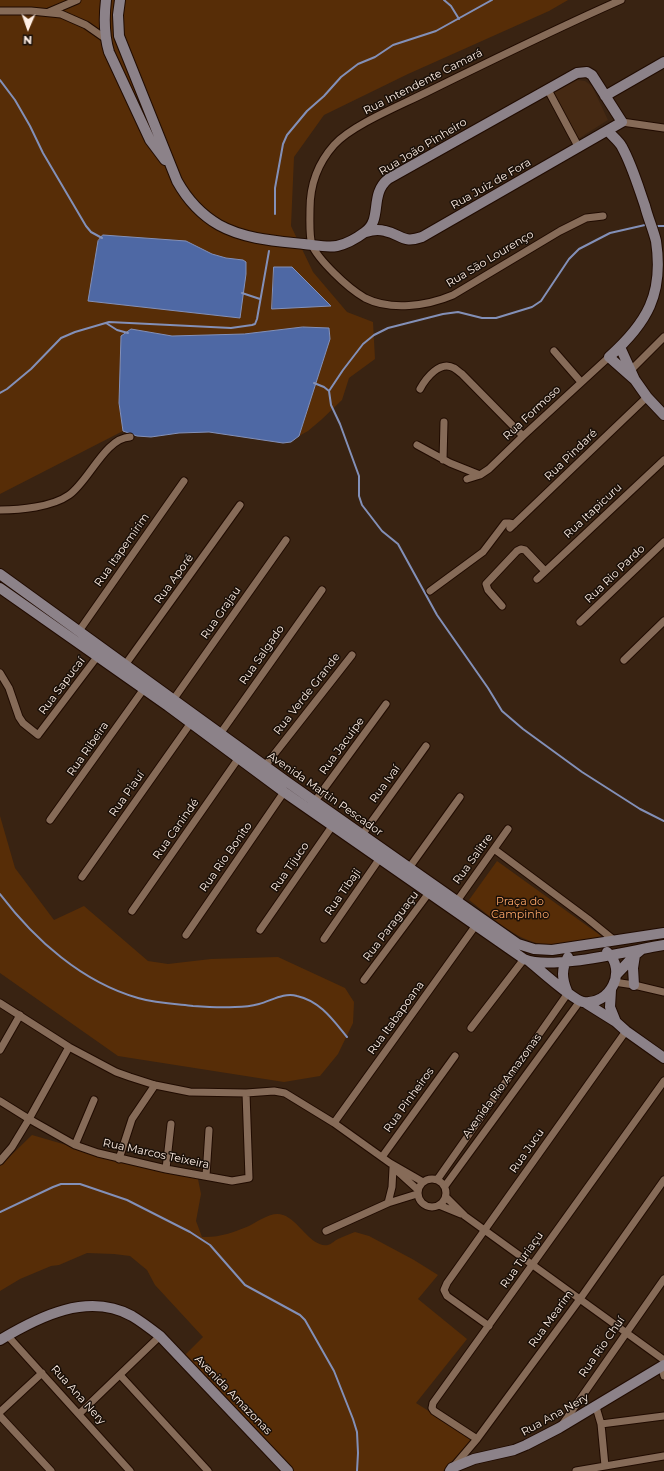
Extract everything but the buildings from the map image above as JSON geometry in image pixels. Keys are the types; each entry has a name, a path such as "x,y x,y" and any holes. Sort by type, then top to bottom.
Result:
{"street":[{"path":"45,13 77,0"},
{"path":"106,0 106,39 109,52 150,140 172,170"},
{"path":"120,0 118,16 119,36 172,170 185,196 205,216 236,232 258,238 312,245 336,246 348,242 366,232"},
{"name":"Rua Intendente Camará","path":"312,245 310,202 312,184 325,156 342,137 368,122 557,28 621,0"},
{"path":"0,11 31,11 62,14 76,20 106,39"},
{"path":"622,146 622,122 605,96 664,62"},
{"name":"Rua João Pinheiro","path":"366,232 376,214 377,194 388,179 498,116 581,72 590,73 594,77 605,96"},
{"path":"548,90 579,148"},
{"path":"614,110 614,121 608,131 622,146 638,186 656,241 661,268 658,291 647,316 641,326 609,357 631,374"},
{"path":"622,122 664,128"},
{"name":"Rua Juiz de Fora","path":"366,232 372,230 387,231 404,239 411,240 422,237 622,122"},
{"path":"376,214 381,225 387,231"},
{"name":"Rua São Lourenço","path":"312,245 325,265 348,287 366,298 384,304 420,305 438,301 466,288 560,230 586,218 603,216"},
{"path":"631,374 664,337"},
{"path":"620,347 631,374 664,416"},
{"path":"554,351 582,382"},
{"name":"Rua Formoso","path":"467,479 480,475 489,469 609,357"},
{"path":"420,389 432,373 441,367 446,366 453,368 462,374 523,436"},
{"name":"Rua Pindaré","path":"430,591 483,552 505,524 509,523 512,526 647,396"},
{"path":"443,460 444,422"},
{"path":"0,510 33,508 68,496 86,479 113,445 121,438 130,437"},
{"path":"417,445 457,467 480,475"},
{"name":"Rua Itapicuru","path":"536,579 664,460"},
{"name":"Rua Itapemirim","path":"79,631 184,481"},
{"name":"Rua Aporé","path":"125,665 240,505"},
{"name":"Rua Grajau","path":"173,700 286,540"},
{"name":"Rua Rio Pardo","path":"580,622 664,542"},
{"path":"502,606 488,590 486,584 517,551 521,549 525,550 545,571"},
{"name":"Avenida Martin Pescador","path":"0,574 79,631 100,653 143,690 168,706 190,724 219,739 223,744 235,752 238,752 241,749 315,801 335,821 380,858 432,889 457,901 518,944 534,949 544,950 576,947 664,933"},
{"name":"Avenida Martin Pescador","path":"0,588 100,653 125,665 173,700 219,739 238,759 284,792 335,821 362,834 409,868 476,925 526,960 549,963 639,952 664,945"},
{"name":"Rua Salgado","path":"219,739 322,590"},
{"path":"624,660 664,621"},
{"name":"Rua Sapucaí","path":"0,673 9,688 23,723 38,735 100,653"},
{"name":"Rua Verde Grande","path":"263,764 352,655"},
{"name":"Rua Ribeira","path":"50,820 143,690"},
{"name":"Rua Jacuípe","path":"315,801 386,704"},
{"name":"Rua Piauí","path":"82,876 190,724"},
{"name":"Rua Ivaí","path":"362,834 426,746"},
{"path":"238,759 239,756 243,755 254,762 263,764"},
{"name":"Rua Canindé","path":"132,911 238,759"},
{"name":"Rua Rio Bonito","path":"186,935 284,792"},
{"path":"409,868 460,797"},
{"name":"Rua Tijuco","path":"260,930 335,821"},
{"name":"Rua Salitre","path":"457,901 508,829"},
{"path":"494,850 588,919 615,941"},
{"name":"Rua Tibaji","path":"324,939 380,858"},
{"name":"Rua Paraguaçu","path":"364,980 432,889"},
{"name":"Rua Itabapoana","path":"334,1123 476,925"},
{"path":"596,944 611,955 616,968 610,1007 616,1022"},
{"path":"567,992 562,979 562,974 566,961 576,947"},
{"path":"582,1001 599,1000 604,997 639,952"},
{"path":"634,985 633,968 639,952"},
{"path":"471,1028 526,960 567,992 616,1022 664,1058"},
{"path":"614,983 634,985 664,992"},
{"name":"Avenida Rio Amazonas","path":"437,1180 567,992"},
{"name":"Avenida Rio Amazonas","path":"445,1186 582,1001"},
{"path":"0,1003 116,1072 155,1085 190,1092 282,1092 334,1123 382,1157 417,1192 420,1202 423,1205 431,1208 439,1205 446,1197"},
{"path":"0,1050 20,1015"},
{"name":"Rua Jucu","path":"489,1326 447,1296 444,1290 447,1283 626,1031"},
{"path":"0,1161 10,1150 29,1119 70,1046"},
{"name":"Rua Pinheiros","path":"382,1157 455,1056"},
{"name":"Rua Turiaçu","path":"477,1439 434,1411 432,1405 434,1400 489,1326 664,1080"},
{"path":"119,1159 132,1119 155,1085"},
{"name":"Rua Marcos Teixeira","path":"0,1101 75,1145 119,1159 232,1181 249,1178 246,1092"},
{"path":"75,1145 94,1100"},
{"path":"166,1169 171,1124"},
{"path":"206,1176 209,1130"},
{"path":"391,1166 422,1182 432,1179 437,1180 445,1186 446,1197 465,1216"},
{"path":"388,1203 392,1187 391,1166"},
{"name":"Rua Mearim","path":"451,1470 477,1439 580,1299 664,1180"},
{"path":"326,1231 388,1203 417,1192 422,1182"},
{"path":"439,1205 465,1216 485,1229 626,1332 663,1367"},
{"name":"Rua Rio Chuí","path":"559,1428 664,1278"},
{"path":"4,1338 60,1311 73,1307 98,1306 109,1308 131,1316 143,1322 160,1336 79,1414"},
{"name":"Avenida Amazonas","path":"160,1336 288,1471"},
{"name":"Rua Ana Nery","path":"4,1338 42,1373 130,1471"},
{"name":"Rua Ana Nery","path":"451,1470 474,1459 520,1448 559,1428 663,1367"},
{"path":"0,1412 42,1373"},
{"path":"120,1375 208,1471"},
{"path":"596,1407 601,1424 605,1466"},
{"path":"0,1416 51,1471"},
{"path":"601,1424 664,1416"},
{"path":"576,1471 664,1456"}],"shaded area":[{"path":"577,80 585,81 592,86 608,120 578,139 553,93"}],"green space":[{"path":"0,0 568,0 549,11 408,74 324,115 294,157 291,226 313,272 347,312 373,322 375,359 349,378 342,400 321,420 308,431 299,436 330,339 329,328 303,327 244,334 172,336 131,329 121,336 119,403 123,431 0,494","holes":["98,241 186,241 212,254 226,258 243,260 240,318 89,301","292,267 330,305 330,306 274,268"]},
{"path":"0,816 15,868 54,920 84,906 148,961 168,964 211,959 278,957 345,988 354,1002 353,1023 338,1054 320,1076 284,1082 118,1056 0,973"},
{"name":"Praça do Campinho","path":"497,861 604,938 578,943 552,945 541,944 518,936 497,922 469,900"},
{"path":"32,1135 118,1160 198,1179 201,1194 196,1221 202,1237 220,1236 249,1226 270,1215 279,1214 289,1218 311,1238 322,1245 328,1245 355,1232 369,1236 414,1260 438,1275 418,1299 467,1339 416,1403 473,1439 443,1471 290,1471 184,1356 203,1337 155,1285 147,1270 130,1256 87,1253 20,1279 0,1291 0,1166"}],"water":[{"path":"103,235 186,241 212,254 226,258 243,260 246,262 246,274 240,318 88,301 98,241"},
{"path":"274,267 292,267 331,306 272,309"},
{"path":"303,327 329,328 330,339 299,436 291,442 283,443 209,432 179,433 151,437 137,436 123,431 119,403 121,336 131,329 172,336 244,334"}],"waterway":[{"path":"444,0 451,6 459,19"},
{"path":"275,214 275,188 283,144 287,135 307,111 324,96 341,77 358,64 375,57 393,45 436,31 492,0"},
{"path":"0,80 15,100 43,153 86,226 91,232 102,238"},
{"path":"329,391 363,344 374,335 388,328 443,314 458,312 482,318 496,318 532,307 541,301 569,259 579,249 610,233 645,225"},
{"path":"658,226 664,226"},
{"path":"0,393 31,369 61,338 75,332 109,322 231,328 255,324 269,251"},
{"path":"242,293 260,299"},
{"path":"106,323 117,330 128,333"},
{"path":"314,383 329,391 331,405 340,424 359,476 359,496 362,505 382,531 398,544 437,615 488,688 502,711 523,729 582,772 640,809 664,821"},
{"path":"0,894 28,927 44,943 79,970 117,991 152,1001 214,1007 247,1006 259,1004 282,996 292,995 305,998 313,1002 331,1018 347,1037"},
{"path":"0,1212 61,1184 80,1184 127,1200 190,1232 210,1245 245,1285 300,1315 305,1320 334,1371 353,1419 357,1432 357,1471"}]}
